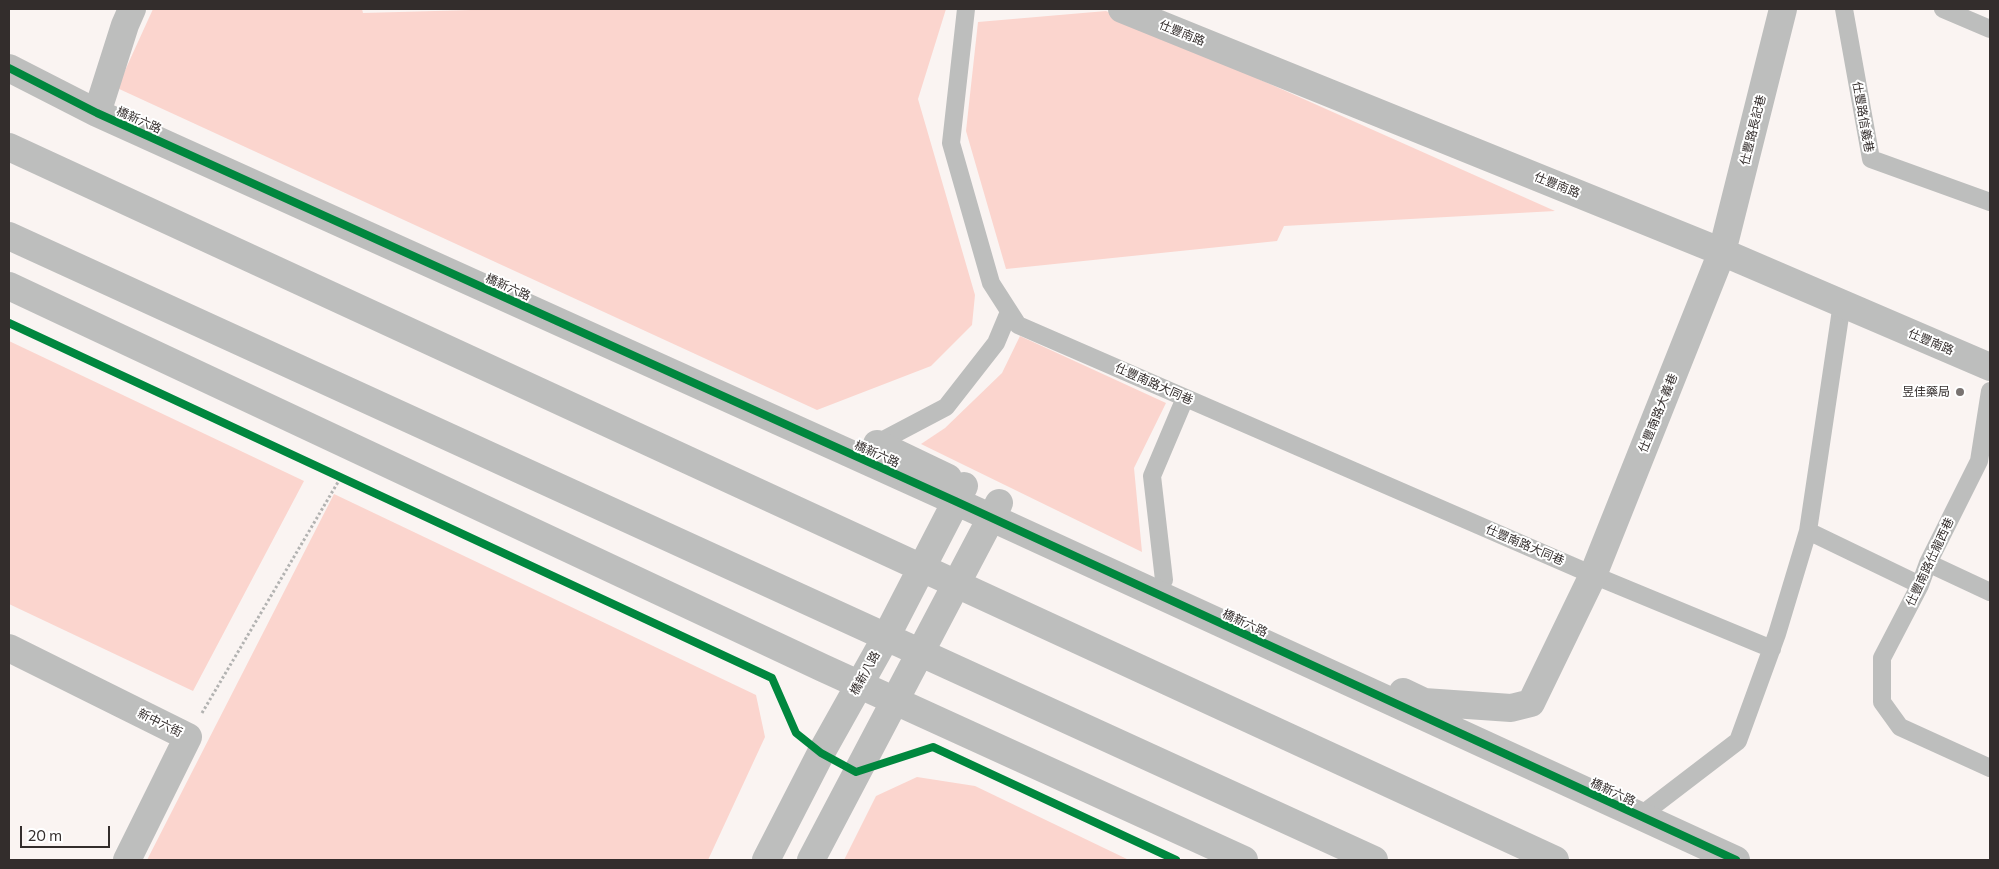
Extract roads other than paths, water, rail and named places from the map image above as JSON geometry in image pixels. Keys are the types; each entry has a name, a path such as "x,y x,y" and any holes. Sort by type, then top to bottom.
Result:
{"street":[{"path":"97,113 132,9"},
{"name":"仕豐南路","path":"1122,9 1162,16 1990,367"},
{"name":"仕豐路長記巷","path":"1722,252 1783,9"},
{"name":"橋新六路","path":"9,68 97,113 865,450"},
{"path":"9,146 1555,860"},
{"path":"9,236 1374,860"},
{"name":"仕豐南路大義巷","path":"1593,575 1722,252"},
{"path":"9,286 895,701 1244,860"},
{"path":"865,450 960,494"},
{"name":"橋新六路","path":"960,494 1736,860"},
{"name":"橋新八路","path":"766,860 821,753 886,637 960,494"},
{"path":"811,860 995,510 1020,510 1424,702 1511,708 1532,703 1593,575"},
{"name":"新中六街","path":"9,648 188,737 126,860"}],"lane":[{"name":"仕豐南路大同巷","path":"966,9 951,143 990,283 1018,324 1593,575 1772,649"},
{"name":"仕豐路信義巷","path":"1844,9 1871,159 1990,202"},
{"path":"1943,9 1990,29"},
{"path":"1640,816 1738,741 1772,649 1808,531 1842,303"},
{"path":"865,450 946,407 996,343 1010,312"},
{"name":"仕豐南路仕龍西巷","path":"1990,391 1979,461 1928,563 1920,585 1882,658 1882,702 1900,727 1990,768"},
{"path":"1164,580 1152,476 1185,398"},
{"path":"1808,531 1920,585"},
{"path":"1928,563 1990,592"}],"place":[{"name":"昱佳藥局","path":"1960,392"}]}
